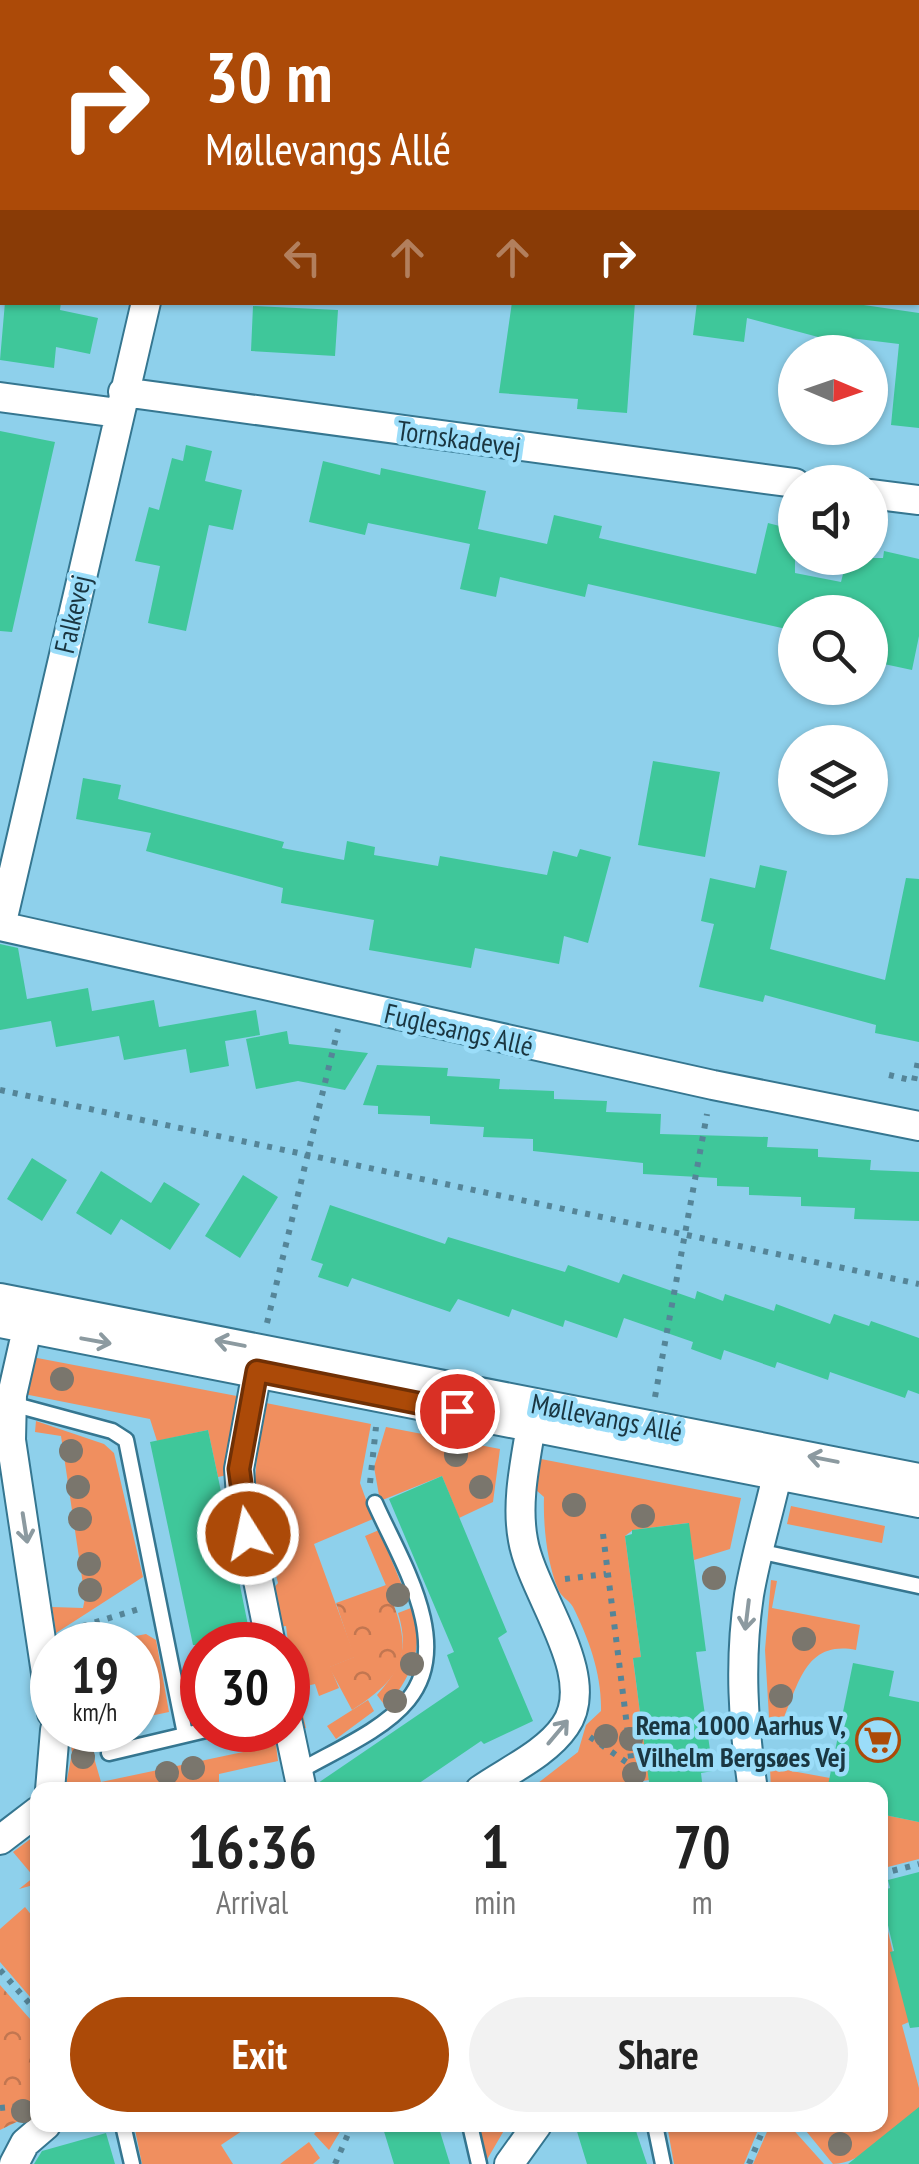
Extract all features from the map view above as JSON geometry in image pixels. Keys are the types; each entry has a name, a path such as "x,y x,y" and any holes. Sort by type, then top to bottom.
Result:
{"street":[{"name":"Falkevej","path":"0,926 145,305"},
{"name":"Tornskadevej","path":"0,397 121,402 778,482"},
{"path":"888,496 919,500"},
{"name":"Fuglesangs Allé","path":"0,926 713,1086 919,1126"},
{"name":"Møllevangs Allé","path":"0,1298 259,1360 382,1396 531,1426 780,1463 919,1478"},
{"path":"13,1326 12,1440 39,1622"},
{"name":"Møllevangs Allé","path":"13,1326 259,1360 650,1425 919,1503"},
{"path":"259,1360 239,1469 240,1496 267,1622"},
{"path":"492,1782 551,1742 567,1724 576,1686 574,1668 534,1583 522,1538 521,1489 531,1426"},
{"path":"752,1782 742,1680 758,1552 780,1463"},
{"path":"51,1782 53,1752"},
{"path":"294,1752 300,1781"},
{"path":"0,1840 30,1817"},
{"path":"14,2164 25,2143 38,2132"},
{"path":"510,2164 532,2132"}],"lane":[{"path":"12,1404 112,1431 126,1440 180,1709"},
{"path":"300,1781 408,1700 424,1668 426,1633 420,1608 375,1503"},
{"path":"758,1552 919,1586"},
{"path":"108,1753 180,1735"},
{"path":"125,2132 132,2164"},
{"path":"472,2132 479,2164"},
{"path":"656,2132 662,2164"}],"path":[{"path":"259,1360 344,1003"},
{"path":"889,1075 914,1080 919,1056"},
{"path":"0,1090 919,1284"},
{"path":"650,1425 705,1125"},
{"path":"375,1503 368,1475 382,1396"},
{"path":"602,1534 633,1782"},
{"path":"86,1622 159,1604"},
{"path":"567,1724 631,1765"},
{"path":"888,1872 919,1864"},
{"path":"0,1970 30,2004"},
{"path":"335,2164 349,2132"},
{"path":"748,2164 763,2132"}],"green space":[{"path":"32,1357 242,1397 232,1474 218,1477 208,1430 157,1441 150,1419 24,1394"},
{"path":"266,1403 371,1424 360,1483 373,1519 314,1544 355,1657 330,1667 339,1688 319,1696 315,1684 310,1685 310,1622 277,1622 271,1591 278,1583 274,1568 267,1569 257,1526 263,1516 261,1502 253,1503 261,1409"},
{"path":"36,1421 104,1444 114,1453 143,1577 73,1622 54,1622 52,1607 83,1608 85,1598 61,1436 35,1432"},
{"path":"386,1427 500,1449 493,1502 459,1518 442,1476 380,1501 374,1467"},
{"path":"541,1459 741,1498 730,1549 694,1560 688,1523 633,1530 625,1536 641,1657 633,1659 649,1780 539,1782 578,1752 586,1725 601,1711 597,1671 589,1644 573,1607 559,1592 551,1568 544,1497 536,1490"},
{"path":"791,1506 885,1526 882,1543 787,1524"},
{"path":"379,1530 406,1595 393,1602 365,1536"},
{"path":"771,1580 777,1581 772,1608 860,1625 856,1650 837,1649 812,1661 796,1686 777,1732 770,1734 765,1650"},
{"path":"386,1585 400,1625 401,1656 386,1683 352,1710 329,1667 354,1657 336,1603"},
{"path":"411,1608 417,1635 414,1661 403,1685 386,1707 377,1695 401,1657 403,1637 398,1613"},
{"path":"160,1662 169,1712 160,1714"},
{"path":"368,1700 374,1711 336,1739 327,1726"},
{"path":"72,1752 92,1752 101,1782 67,1782"},
{"path":"243,1752 277,1752 278,1761 219,1774 219,1782 101,1782"},
{"path":"770,1767 830,1778 829,1782 771,1782"},
{"path":"888,1816 919,1822 919,1859 888,1867"},
{"path":"30,1839 30,1872 13,1852"},
{"path":"25,1907 30,1913 30,1997 0,1962 0,1929"},
{"path":"888,1931 909,2022 902,2025 919,2088 919,2115 856,2158 833,2164 807,2132 888,2132"},
{"path":"0,1985 30,2019 30,2115 0,2130"},
{"path":"135,2132 240,2132 221,2145 233,2164 142,2164"},
{"path":"316,2132 340,2132 329,2150"},
{"path":"478,2132 503,2132 485,2163"},
{"path":"668,2132 757,2132 744,2164 674,2164"},
{"path":"767,2132 795,2132 824,2164 753,2164"},
{"path":"309,2142 320,2158 313,2164 280,2164"}],"building":[{"path":"5,305 61,305 60,310 98,318 90,354 56,347 54,368 0,360"},
{"path":"512,305 635,305 627,413 577,409 578,399 499,393"},
{"path":"697,305 864,305 919,313 919,428 891,425 899,344 888,343 888,335 811,335 747,318 744,342 693,335"},
{"path":"253,306 338,310 335,356 251,351"},
{"path":"0,431 55,442 12,632 0,631"},
{"path":"186,445 212,451 205,481 242,490 233,530 209,525 186,631 148,623 160,566 135,561 149,507 159,510 172,458 183,461"},
{"path":"323,461 380,475 381,468 486,491 478,529 547,544 554,515 602,526 599,538 756,574 768,523 778,526 778,575 805,575 841,582 843,575 888,575 888,552 919,559 919,636 912,670 888,665 888,595 778,595 778,627 588,584 585,597 500,577 496,597 460,589 470,544 368,523 365,535 309,522"},
{"path":"653,761 720,772 705,857 638,845"},
{"path":"83,778 121,785 118,799 284,842 282,848 344,860 347,841 375,847 374,855 438,866 440,856 547,875 553,851 577,857 580,849 611,857 588,943 564,936 559,964 475,948 471,968 369,950 374,920 281,903 283,888 146,851 151,833 76,819"},
{"path":"760,865 787,871 770,949 885,980 906,878 919,879 919,1042 875,1033 876,1025 765,995 763,1002 699,987 714,924 701,921 710,878 755,888"},
{"path":"0,944 18,948 27,999 88,988 92,1011 154,1000 159,1027 256,1010 260,1035 225,1041 229,1066 190,1073 186,1049 124,1060 119,1036 56,1047 51,1021 0,1030"},
{"path":"287,1031 289,1044 368,1053 345,1090 298,1081 256,1089 246,1039"},
{"path":"377,1065 448,1068 447,1076 500,1079 499,1089 554,1091 554,1099 607,1101 606,1112 661,1114 660,1134 768,1137 767,1147 818,1149 818,1157 871,1160 870,1170 919,1172 919,1221 854,1219 855,1208 801,1206 801,1197 749,1195 749,1187 717,1186 717,1178 643,1174 643,1163 533,1151 533,1139 483,1137 484,1127 430,1124 430,1116 378,1114 378,1106 363,1105"},
{"path":"32,1158 67,1180 42,1221 7,1199"},
{"path":"101,1171 151,1203 164,1182 200,1204 170,1250 121,1219 111,1235 76,1213"},
{"path":"243,1175 278,1197 240,1258 205,1236"},
{"path":"330,1205 445,1244 448,1237 565,1272 568,1265 619,1283 623,1274 695,1299 697,1291 723,1301 725,1294 774,1311 776,1304 830,1324 834,1314 869,1326 871,1321 919,1338 919,1394 908,1390 905,1398 830,1372 828,1380 777,1362 775,1368 724,1350 721,1360 691,1349 693,1342 624,1318 617,1338 565,1320 563,1327 512,1309 509,1317 458,1299 450,1312 352,1278 348,1287 318,1277 323,1264 311,1260"},
{"path":"208,1430 247,1622 188,1622 150,1442"},
{"path":"442,1476 507,1632 498,1638 533,1721 484,1744 481,1741 421,1782 319,1782 459,1687 447,1655 454,1652 389,1499"},
{"path":"689,1523 706,1651 696,1652 713,1771 701,1773 702,1782 649,1782 633,1658 641,1657 625,1536 632,1534 632,1530"},
{"name":"Rema 1000 Aarhus V, Vilhelm Bergsøes Vej","path":"853,1663 894,1671 889,1696 919,1702 919,1822 888,1816 888,1782 829,1782"},
{"path":"919,1872 919,2027 910,2028 890,1952 894,1951 888,1925 888,1880"},
{"path":"919,2107 919,2164 848,2164 888,2132"},
{"path":"384,2132 440,2132 450,2164 394,2164"},
{"path":"577,2132 636,2132 647,2164 587,2164"},
{"path":"106,2133 115,2164 34,2164 42,2151"}],"place":[{"name":"Rema 1000 Aarhus V, Vilhelm Bergsøes Vej","path":"878,1740"}],"route":[{"path":"248,1534 239,1469 257,1371 457,1411"}]}
